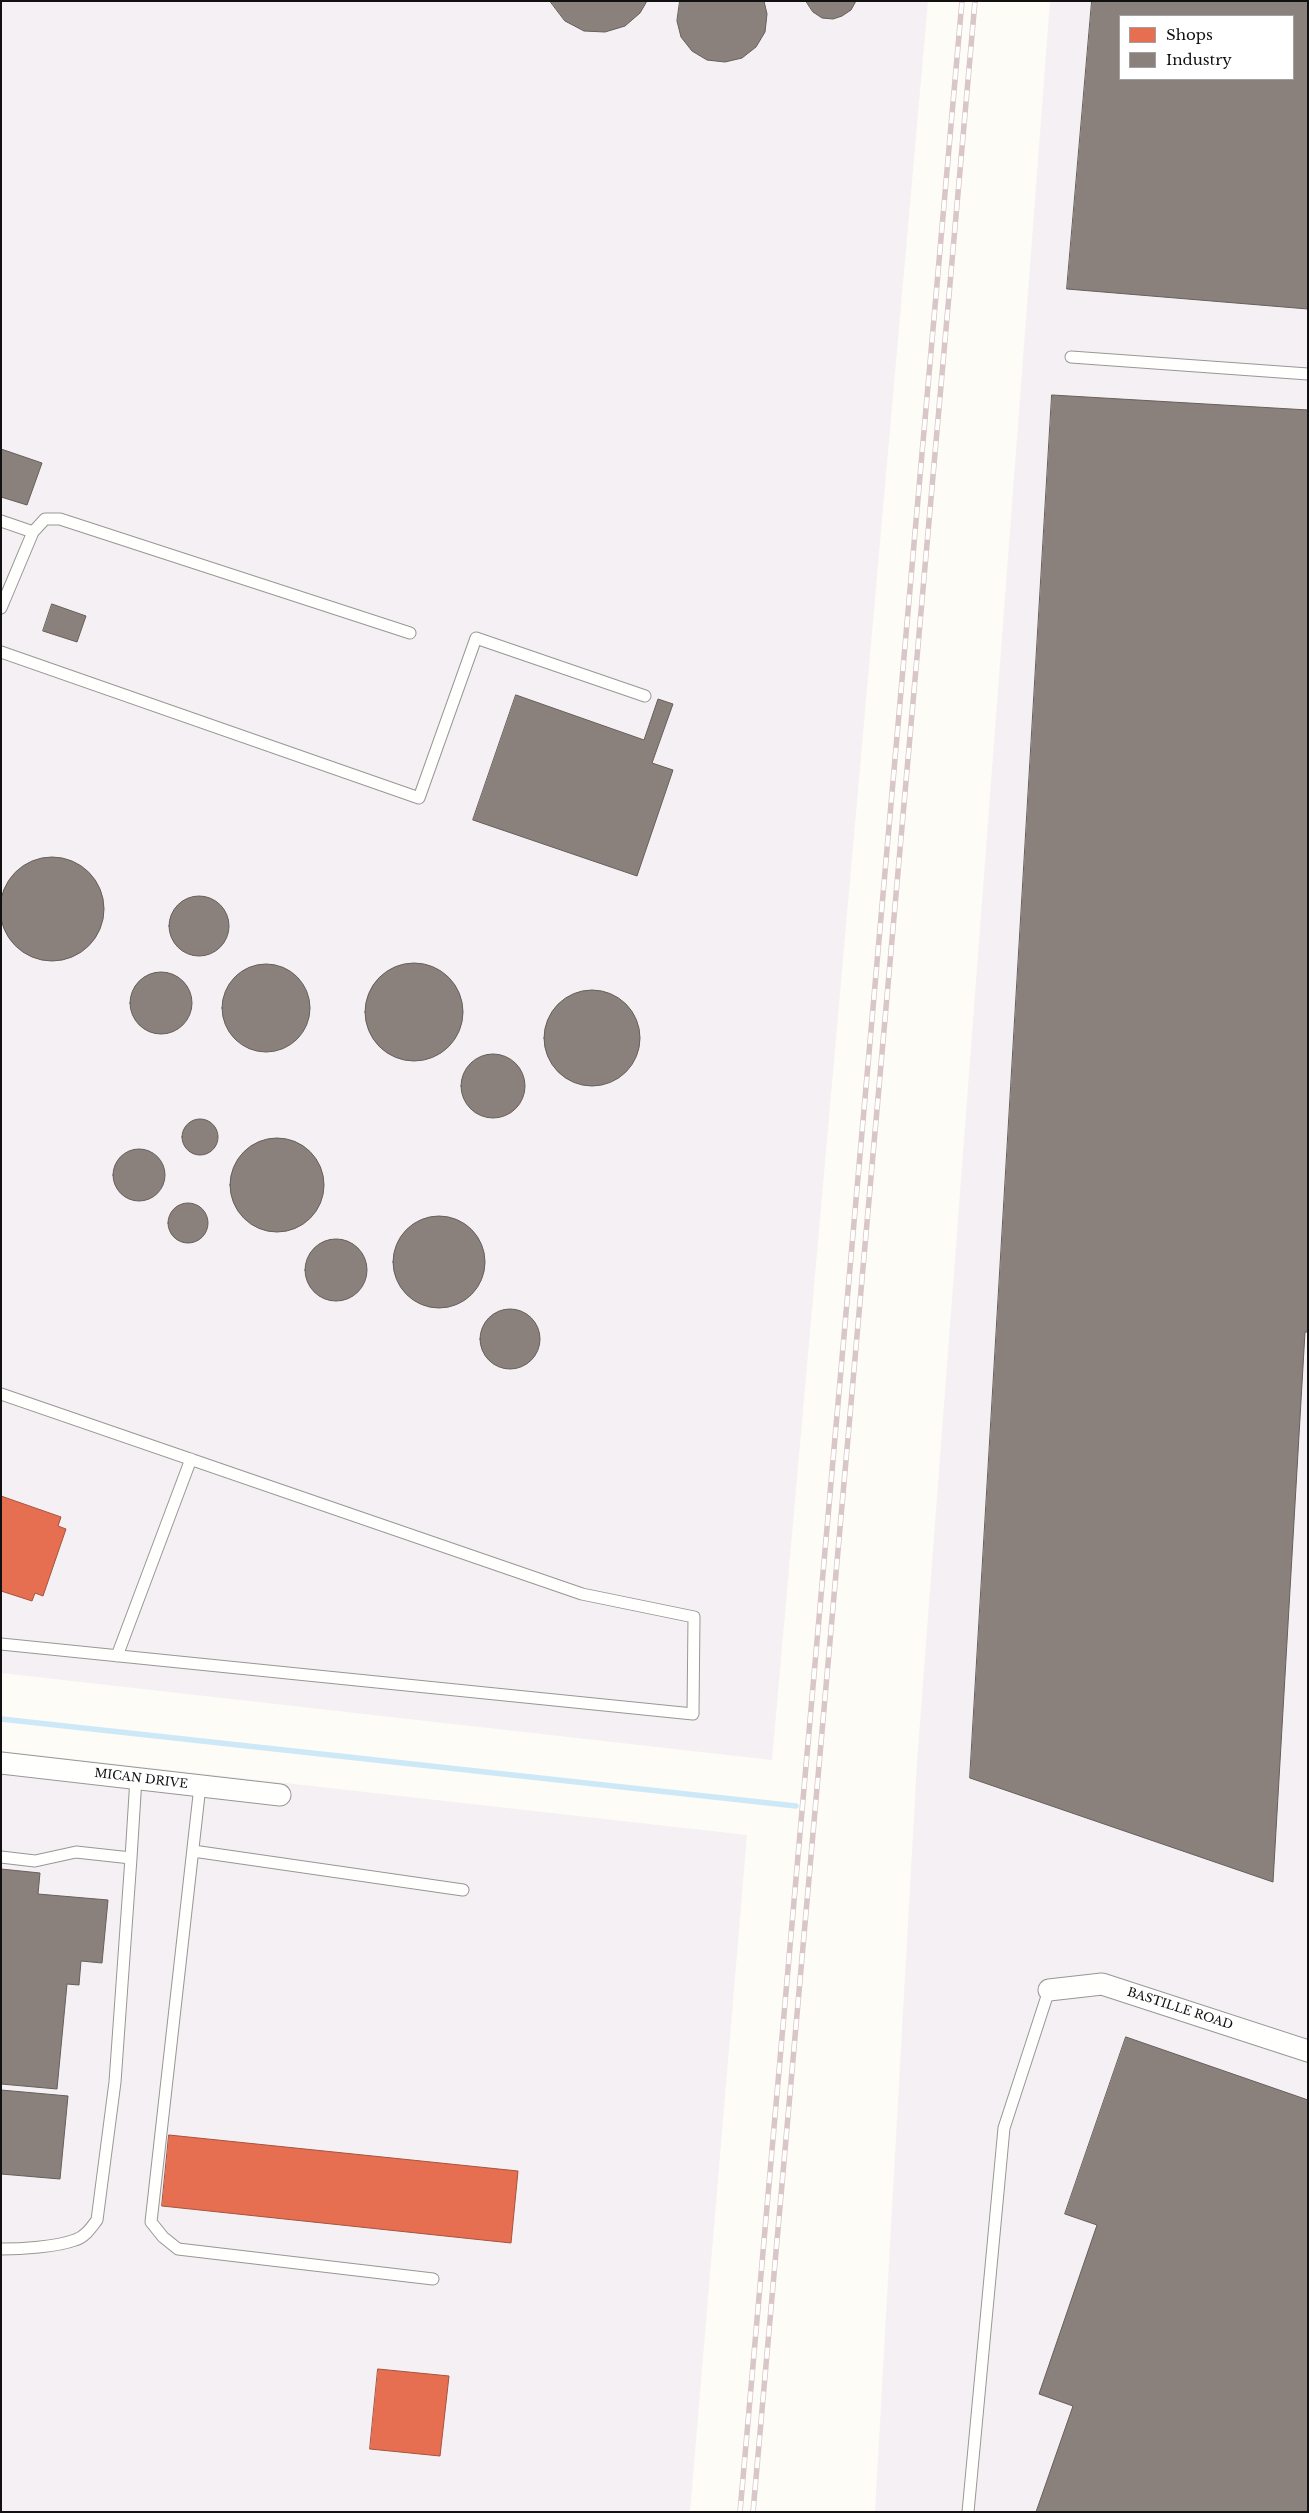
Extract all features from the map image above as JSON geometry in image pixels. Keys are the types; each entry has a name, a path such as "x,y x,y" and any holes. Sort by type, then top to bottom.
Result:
{"street":[{"name":"MICAN DRIVE","path":"1,1763 280,1795"},
{"name":"BASTILLE ROAD","path":"1049,1990 1102,1984 1308,2051"}],"lane":[{"path":"1071,357 1308,374"},
{"path":"1,608 33,532 45,518 60,519 410,634"},
{"path":"1,521 33,532"},
{"path":"1,652 419,798 476,638 645,696"},
{"path":"1,1394 582,1594 694,1617 693,1714 1,1644"},
{"path":"117,1656 191,1459"},
{"path":"1,2249 21,2249 75,2240 88,2232 97,2220 115,2082 136,1778"},
{"path":"200,1786 151,2222 163,2237 178,2249 433,2279"},
{"path":"1,1857 35,1862 76,1852 131,1858"},
{"path":"193,1852 463,1890"},
{"path":"968,2512 1004,2128 1049,1990"}],"shaded area":[{"path":"1,1 928,1 772,1760 1,1673"},
{"path":"1050,1 1308,1 1308,2512 875,2512 917,1762"},
{"path":"1,1751 747,1835 690,2512 1,2512"}],"building: Shops":[{"path":"1,1496 61,1517 58,1526 66,1529 43,1596 35,1593 32,1601 1,1591"},
{"path":"169,2135 518,2171 511,2243 162,2206"},
{"path":"378,2369 449,2376 440,2456 370,2449"}],"building: Industry":[{"path":"550,1 647,1 640,13 625,26 605,32 584,31 565,21"},
{"path":"680,1 764,1 767,14 765,32 756,47 742,58 725,62 707,60 692,51 681,37 677,21"},
{"path":"806,1 856,1 851,10 833,19 822,18 813,12"},
{"path":"1092,1 1308,1 1308,309 1067,289"},
{"path":"1052,395 1308,410 1308,1332 1305,1332 1273,1882 970,1778"},
{"path":"1,449 42,463 27,505 1,497"},
{"path":"52,604 86,616 77,642 43,631"},
{"path":"516,695 644,740 658,699 673,704 652,763 673,770 637,876 473,820"},
{"path":"52,857 72,861 89,872 100,889 104,909 100,929 89,946 72,957 52,961 32,957 15,946 4,929 0,909 4,889 15,872 32,861"},
{"path":"193,896 205,896 216,901 224,909 229,920 227,938 216,951 205,956 193,956 182,951 174,943 169,932 169,920 174,909 182,901"},
{"path":"414,963 433,967 448,978 459,993 463,1012 459,1031 448,1046 433,1057 414,1061 395,1057 380,1046 369,1031 365,1012 369,993 380,978 395,967"},
{"path":"266,964 283,967 291,971 303,983 307,991 310,1008 307,1025 303,1033 291,1045 283,1049 266,1052 249,1049 241,1045 229,1033 225,1025 222,1008 225,991 229,983 241,971 249,967"},
{"path":"161,972 178,977 183,981 187,986 192,1003 187,1020 183,1025 178,1029 161,1034 144,1029 139,1025 135,1020 130,1003 135,986 139,981 144,977"},
{"path":"592,990 610,994 626,1004 636,1020 640,1038 636,1056 626,1072 610,1082 592,1086 574,1082 558,1072 548,1056 544,1038 548,1020 558,1004 574,994"},
{"path":"493,1054 511,1060 519,1068 525,1086 519,1104 511,1112 493,1118 475,1112 467,1104 461,1086 467,1068 475,1060"},
{"path":"200,1119 207,1120 213,1124 217,1130 217,1144 213,1150 207,1154 200,1155 193,1154 187,1150 183,1144 182,1137 183,1130 187,1124 193,1120"},
{"path":"277,1138 295,1141 311,1151 321,1167 324,1185 321,1203 311,1219 295,1229 277,1232 259,1229 243,1219 233,1203 230,1185 233,1167 243,1151 259,1141"},
{"path":"134,1149 144,1149 158,1156 165,1170 165,1180 158,1194 144,1201 134,1201 124,1197 117,1190 113,1180 113,1170 117,1160 124,1153"},
{"path":"188,1203 199,1206 205,1212 208,1223 205,1234 199,1240 188,1243 177,1240 171,1234 168,1223 171,1212 177,1206"},
{"path":"439,1216 456,1220 471,1230 481,1245 485,1262 481,1279 471,1294 456,1304 439,1308 422,1304 407,1294 397,1279 393,1262 397,1245 407,1230 422,1220"},
{"path":"336,1239 348,1241 358,1248 365,1258 367,1270 365,1282 358,1292 348,1299 336,1301 324,1299 314,1292 307,1282 305,1270 307,1258 314,1248 324,1241"},
{"path":"504,1309 516,1309 532,1317 538,1327 540,1339 538,1351 532,1361 516,1369 504,1369 488,1361 480,1345 480,1333 488,1317"},
{"path":"1,1869 40,1873 38,1894 108,1900 102,1963 81,1961 79,1985 67,1984 57,2089 1,2084"},
{"path":"1126,2037 1308,2100 1308,2512 1036,2512 1073,2406 1039,2394 1097,2225 1065,2214"},
{"path":"1,2090 68,2096 60,2179 1,2174"}],"waterway":[{"path":"1,1719 796,1806"}],"railway":[{"path":"740,2512 962,1"},
{"path":"753,2512 975,1"}]}
